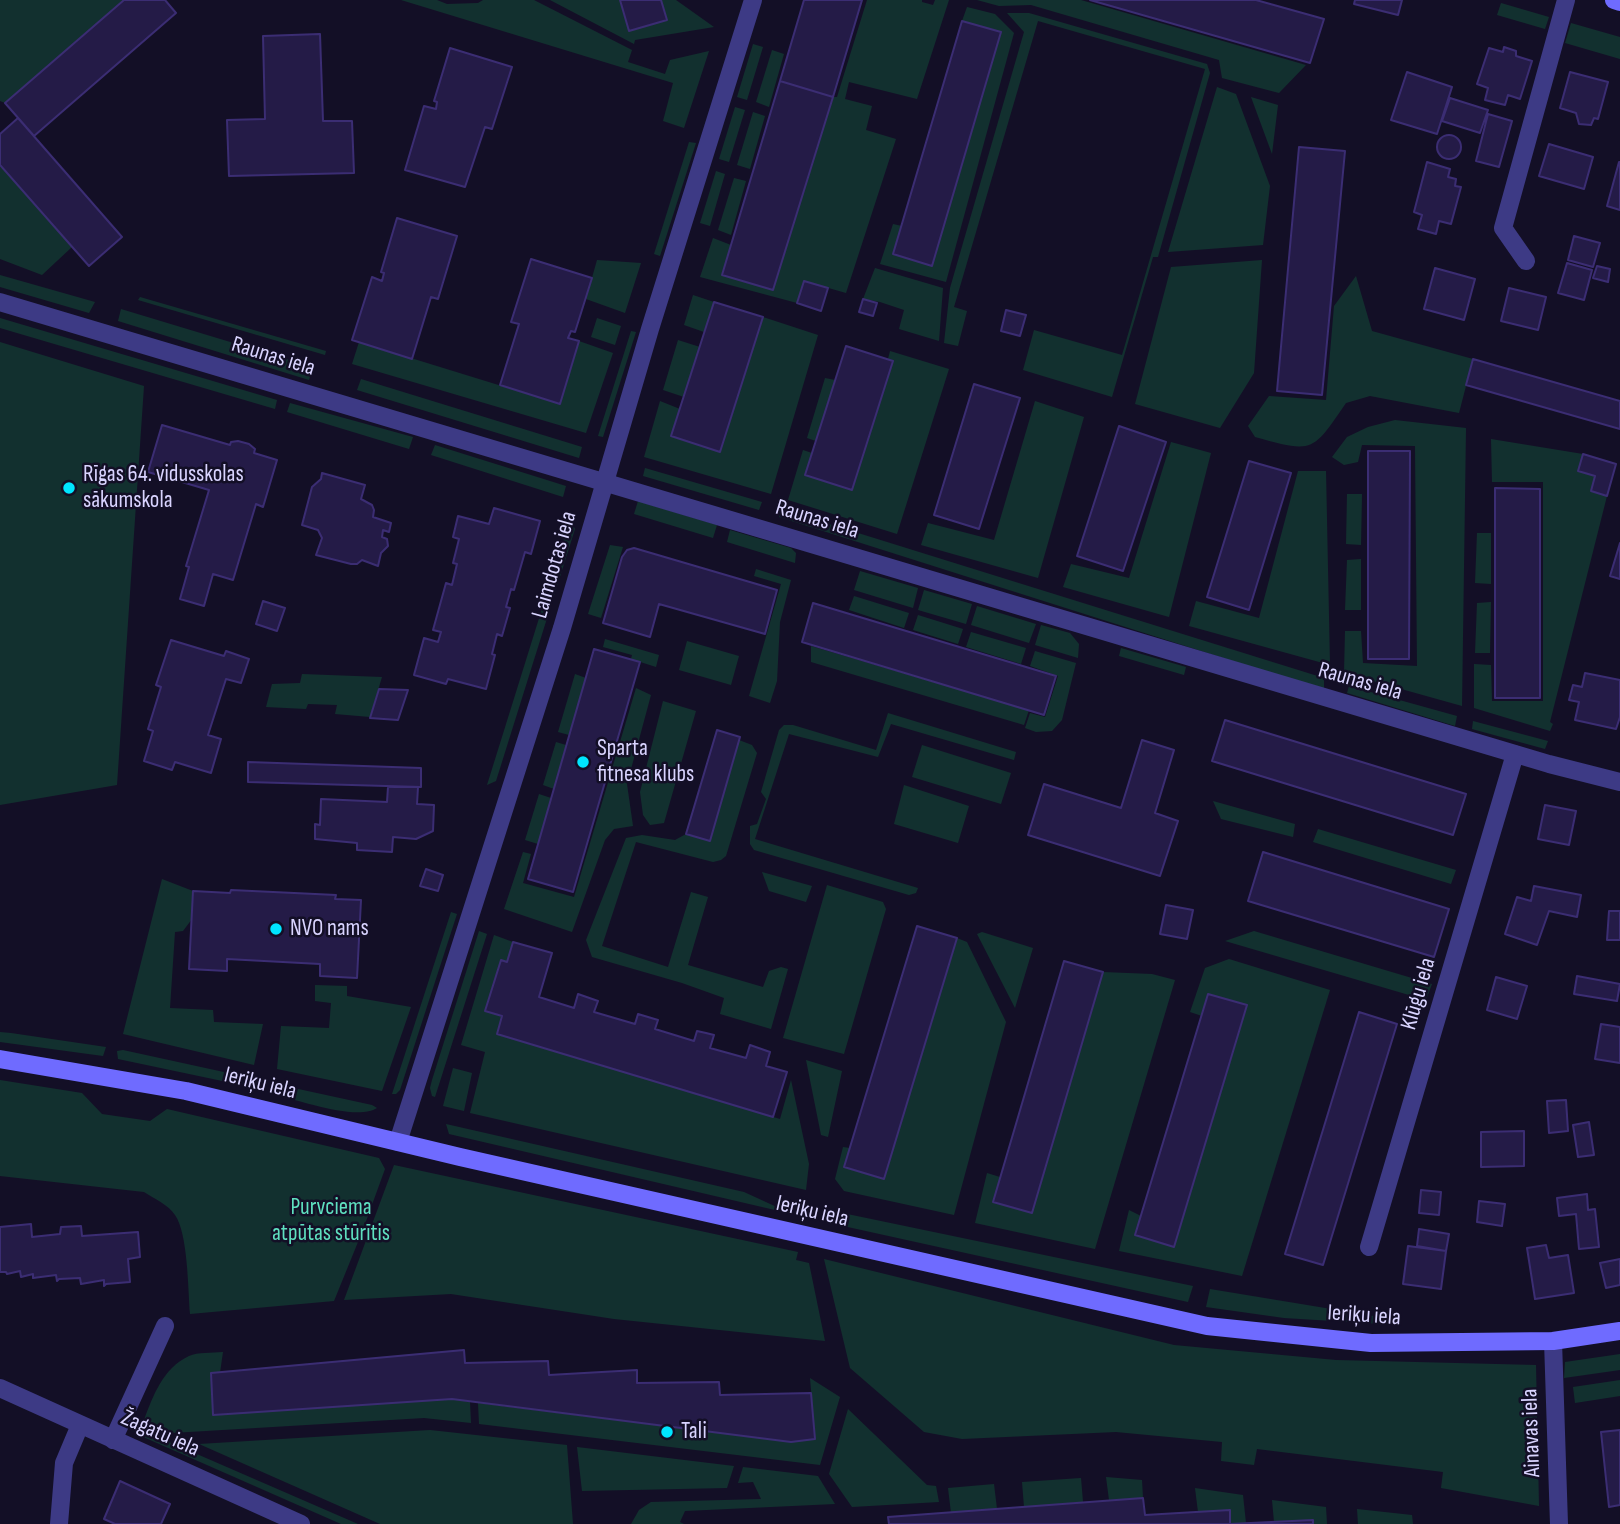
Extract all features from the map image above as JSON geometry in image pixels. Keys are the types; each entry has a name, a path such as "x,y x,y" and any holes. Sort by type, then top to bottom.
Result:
{"street":[{"name":"Laimdotas iela","path":"398,1142 562,628 753,0"},
{"path":"1526,261 1503,228 1566,0"},
{"path":"1614,0 1620,2"},
{"name":"Raunas iela","path":"0,302 1515,754 1620,782"},
{"name":"Klūgu iela","path":"1369,1247 1515,754"},
{"name":"Ieriķu iela","path":"0,1059 186,1091 398,1142 1207,1326 1371,1343 1553,1341 1620,1331"},
{"path":"113,1440 165,1326"},
{"name":"Ainavas iela","path":"1553,1341 1559,1524"},
{"name":"Žagatu iela","path":"0,1388 302,1524"},
{"path":"59,1524 64,1463 80,1425"}],"green space":[{"path":"0,0 124,0 5,103 0,101"},
{"path":"401,0 437,0 447,4 478,3 483,0 534,0 632,50 628,62 665,74 670,60 709,51 684,128 663,121 673,83"},
{"path":"550,0 620,0 629,30 661,0 676,0 714,27 635,40 634,44"},
{"path":"867,0 922,0 933,5 935,0 949,0 917,99 849,82 845,99 872,106 866,130 896,139 846,293 804,281 797,303 700,277 713,238 731,245 723,275 773,290 833,97 837,97"},
{"path":"977,0 1081,0 1306,65 1279,93 1222,78 1219,60 1031,5 999,6"},
{"path":"1501,3 1549,17 1545,29 1497,15"},
{"path":"967,7 995,14 1014,33 946,282 880,264 893,224 902,226 894,254 932,265 1001,33 962,21"},
{"path":"1007,13 1029,13 1207,64 1210,73 1158,257 1153,257 1112,397 1023,370 1034,330 1122,355 1205,69 1038,21 954,307 967,311 958,346 944,343 950,288 1024,32"},
{"path":"1571,23 1620,37 1620,59 1565,43"},
{"path":"753,44 763,47 747,100 737,97"},
{"path":"772,50 784,54 769,107 756,102"},
{"path":"1217,87 1236,94 1270,186 1263,245 1168,252"},
{"path":"1251,97 1278,105 1272,154"},
{"path":"735,107 745,110 729,162 719,159"},
{"path":"753,112 765,116 750,169 737,165"},
{"path":"689,142 696,143 660,256 654,254"},
{"path":"0,165 72,247 42,275 0,259"},
{"path":"716,171 725,174 710,226 700,223"},
{"path":"734,178 746,181 731,235 718,230"},
{"path":"597,260 641,263 625,313 586,299"},
{"path":"1262,260 1254,373 1220,428 1135,404 1171,267"},
{"path":"875,268 943,288 939,341 899,329 904,310 863,299"},
{"path":"0,275 95,302 89,313 0,287"},
{"path":"1356,276 1372,331 1473,359 1459,413 1370,396 1346,403 1326,432 1310,445 1289,445 1255,437 1248,426 1269,396 1326,400 1334,306"},
{"path":"693,295 714,302 704,332 684,325"},
{"path":"140,297 326,351 325,355 138,300"},
{"path":"121,309 313,367 309,380 118,321"},
{"path":"763,317 818,335 771,494 644,457 660,401 680,409"},
{"path":"0,318 277,400 275,409 0,328"},
{"path":"597,318 621,326 615,345 591,337"},
{"path":"631,331 636,332 603,437 598,436"},
{"path":"678,340 700,347 684,397 663,390"},
{"path":"579,341 613,353 586,433 352,364 359,342 560,404"},
{"name":"Rīgas 64. vidusskolas sākumskola","path":"0,342 144,386 117,785 0,805"},
{"path":"890,351 949,369 897,534 788,500 803,450 812,453 805,475 852,490 893,361 888,359"},
{"path":"825,378 835,380 816,441 807,438"},
{"path":"361,379 582,447 579,458 357,390"},
{"path":"1035,401 1084,417 1038,578 921,545 928,523 994,540"},
{"path":"290,403 413,437 409,449 287,412"},
{"path":"1395,420 1466,428 1462,706 1344,673 1345,631 1361,631 1363,663 1417,666 1415,446 1362,445 1358,462 1344,465 1332,457 1347,437 1368,427"},
{"path":"1491,439 1583,454 1578,471 1595,476 1591,491 1607,496 1550,722 1553,724 1550,731 1474,708 1474,664 1491,665 1492,701 1543,701 1543,482 1492,482"},
{"path":"1171,442 1211,453 1169,617 1063,587 1071,564 1129,578"},
{"path":"435,445 566,486 563,497 431,455"},
{"path":"645,468 762,502 759,510 643,476"},
{"path":"1298,471 1326,471 1330,665 1189,626 1196,601 1259,618"},
{"path":"1347,494 1362,494 1361,545 1346,544"},
{"path":"638,501 717,525 713,538 634,514"},
{"path":"781,509 1324,678 1324,690 779,517"},
{"path":"570,519 575,529 496,781 487,785"},
{"path":"730,530 791,548 796,553 795,563 727,542"},
{"path":"1477,533 1491,533 1491,584 1475,583"},
{"path":"610,545 623,547 601,618 588,614"},
{"path":"1361,559 1361,610 1345,610 1347,560"},
{"path":"756,569 791,580 780,622 777,681 770,703 749,696 781,584 754,576"},
{"path":"860,571 918,588 913,608 854,590"},
{"path":"924,590 972,604 966,624 918,610"},
{"path":"854,596 909,613 904,628 849,610"},
{"path":"1491,602 1490,653 1475,653 1477,603"},
{"path":"977,606 1036,624 1029,643 971,625"},
{"path":"918,615 963,629 958,644 913,630"},
{"path":"1041,625 1070,633 1079,644 1078,658 1035,645"},
{"path":"971,632 1026,648 1021,664 966,647"},
{"path":"605,639 659,655 656,667 631,659 632,655 603,647"},
{"path":"687,641 739,656 731,685 679,670"},
{"path":"811,646 1029,710 1024,725 811,662"},
{"path":"1121,648 1186,667 1184,675 1119,656"},
{"path":"1035,651 1076,663 1062,720 1052,731 1036,732 1025,728 1030,713 1045,717 1058,676 1030,666"},
{"path":"302,674 382,677 370,717 335,714 337,705 308,704 306,709 266,707 272,684 300,683"},
{"path":"575,674 586,678 569,735 558,732"},
{"path":"1349,686 1457,716 1455,726 1347,693"},
{"path":"636,688 651,695 627,784 633,826 614,829 605,840 572,932 504,909 523,852 531,854 523,883 574,897"},
{"path":"663,701 696,711 664,823 650,825 643,815 640,792"},
{"path":"888,713 1016,752 1014,760 891,724 878,757 789,734 755,839 918,888 916,893 909,895 754,850 750,844 750,826 757,824 766,799 761,792 779,730 784,725 793,725 876,750"},
{"path":"1473,721 1548,741 1545,749 1472,729"},
{"path":"739,740 752,745 757,753 726,856 713,862 636,842 602,946 668,967 691,892 708,897 688,965 763,987 769,971 781,967 788,969 771,1029 720,1014 724,998 592,957 586,940 626,838 642,835 675,840 686,834 710,841"},
{"path":"556,742 566,745 554,789 543,785"},
{"path":"922,745 1011,773 1001,804 912,777"},
{"path":"904,785 969,806 958,843 894,824"},
{"path":"539,794 551,798 538,844 525,840"},
{"path":"1213,801 1295,824 1293,837 1221,819"},
{"path":"1318,829 1456,870 1451,884 1313,842"},
{"path":"762,872 812,886 806,902 769,891"},
{"path":"162,879 193,891 192,919 183,931 175,932 170,1008 213,1010 214,1022 263,1024 254,1065 123,1034"},
{"path":"827,885 883,902 886,909 844,1054 783,1038"},
{"path":"451,912 457,914 400,1090 392,1094"},
{"path":"479,931 487,934 435,1097 432,1096 430,1088 432,1080"},
{"path":"1254,931 1432,984 1426,1000 1225,941"},
{"path":"982,932 1033,948 1015,1008 977,934"},
{"path":"494,935 513,942 507,962 501,960 486,1010 502,1016 497,1034 780,1119 791,1080 809,1164 806,1190 470,1113 485,1052 461,1045"},
{"path":"957,938 967,942 1006,1022 954,1215 844,1191 835,1179 843,1147 850,1148 845,1167 884,1179"},
{"path":"1229,959 1330,990 1242,1276 1119,1251 1129,1210 1141,1216 1135,1235 1174,1246 1247,1006 1209,994 1202,1016 1190,1012 1205,968"},
{"path":"1103,972 1152,974 1175,980 1095,1249 975,1223 987,1173 1000,1177 993,1202 1032,1213"},
{"path":"315,985 347,986 347,996 411,1007 382,1091 277,1069 281,1026 329,1028 331,1003 315,1001"},
{"path":"0,1032 106,1047 103,1056 0,1042"},
{"path":"123,1050 250,1079 246,1086 118,1059 117,1051"},
{"path":"806,1060 842,1071 828,1137 821,1135"},
{"path":"453,1068 472,1073 464,1111 443,1106"},
{"name":"Purvciema atpūtas stūrītis","path":"0,1080 82,1093 102,1114 150,1121 167,1109 379,1158 385,1169 361,1235 355,1233 352,1240 358,1242 334,1301 190,1314 183,1235 175,1215 165,1205 144,1192 0,1176"},
{"path":"280,1085 377,1108 356,1112 314,1105 277,1095 274,1089"},
{"path":"446,1124 744,1192 792,1214 449,1134"},
{"path":"394,1165 798,1252 796,1260 809,1263 825,1341 614,1319 451,1294 344,1300"},
{"path":"828,1210 1193,1286 1188,1302 825,1222"},
{"path":"824,1259 1174,1345 1336,1360 1536,1365 1539,1506 1441,1488 1443,1472 1257,1449 1254,1465 1221,1461 1222,1442 1116,1432 962,1439 924,1432 850,1368"},
{"path":"1210,1289 1398,1320 1398,1325 1284,1318 1206,1307"},
{"path":"223,1352 214,1414 452,1399 470,1402 471,1423 424,1418 172,1433 144,1420 160,1384 180,1361 201,1353"},
{"path":"1620,1354 1620,1370 1564,1378 1565,1362"},
{"path":"810,1378 840,1397 820,1465 479,1424 478,1403 791,1442 815,1439"},
{"path":"1620,1380 1620,1396 1575,1403 1573,1387"},
{"path":"848,1409 927,1485 936,1486 939,1502 852,1507 829,1474"},
{"path":"130,1425 358,1524 341,1524 141,1436 133,1431"},
{"path":"430,1430 567,1445 573,1524 380,1524 199,1444"},
{"path":"577,1447 734,1466 727,1488 582,1491"},
{"path":"743,1467 818,1476 835,1504 685,1511 680,1522 684,1524 631,1524 639,1510 651,1502 761,1499 753,1482 738,1483"},
{"path":"1106,1477 1142,1480 1143,1498 1109,1500"},
{"path":"1081,1478 1083,1502 1024,1507 1022,1482"},
{"path":"994,1484 997,1509 951,1513 948,1488"},
{"path":"1195,1488 1243,1495 1246,1523 1230,1524 1229,1510 1198,1512"},
{"path":"1272,1500 1326,1507 1327,1524 1313,1524 1313,1520 1274,1522"},
{"path":"1357,1509 1412,1515 1413,1524 1358,1524"}],"building":[{"path":"124,0 165,0 176,13 34,136 5,103"},
{"path":"620,0 661,0 667,20 629,31"},
{"path":"804,0 862,0 833,97 780,81"},
{"path":"1090,0 1256,0 1324,19 1310,63"},
{"path":"1355,0 1402,0 1398,15 1354,4"},
{"path":"962,21 1001,32 932,266 893,254"},
{"path":"320,34 323,121 352,121 354,173 229,176 227,120 265,119 263,36"},
{"path":"1504,47 1516,51 1516,56 1532,61 1520,99 1508,95 1505,105 1485,100 1488,88 1477,84 1489,48 1503,52"},
{"path":"450,48 512,67 492,129 485,127 465,187 405,170 424,106 436,109 437,102 434,101"},
{"path":"1407,72 1452,87 1437,134 1391,120"},
{"path":"1570,72 1608,82 1598,119 1594,118 1591,125 1579,124 1576,113 1560,108"},
{"path":"780,81 833,97 773,290 722,275"},
{"path":"1450,98 1488,110 1480,133 1442,121"},
{"path":"1488,114 1512,121 1499,167 1476,161"},
{"path":"18,118 122,237 89,266 0,165 0,134"},
{"path":"1449,135 1458,138 1461,147 1458,156 1449,159 1440,156 1437,147 1440,138"},
{"path":"1549,144 1593,157 1584,189 1539,176"},
{"path":"1299,147 1345,151 1322,395 1277,391"},
{"path":"1427,162 1450,169 1448,177 1456,179 1455,186 1461,187 1451,224 1439,221 1436,234 1418,229 1422,215 1414,212"},
{"path":"1620,162 1620,210 1607,206"},
{"path":"397,218 457,236 438,299 431,297 412,359 352,340 372,277 382,281 384,273 381,272"},
{"path":"1574,236 1600,243 1593,267 1568,260"},
{"path":"531,259 592,278 575,332 571,331 568,338 579,341 560,404 500,385 519,324 511,322"},
{"path":"1567,263 1592,270 1584,300 1558,293"},
{"path":"1597,266 1610,269 1608,282 1593,278"},
{"path":"1435,268 1475,279 1464,320 1424,309"},
{"path":"804,281 828,288 821,311 797,303"},
{"path":"1509,288 1546,297 1538,330 1501,321"},
{"path":"863,299 877,303 873,316 859,312"},
{"path":"714,302 763,317 720,452 671,436"},
{"path":"1006,310 1026,315 1020,336 1001,331"},
{"path":"846,346 893,361 852,490 805,475"},
{"path":"1473,359 1620,401 1620,429 1466,385"},
{"path":"974,384 1020,398 979,529 934,515"},
{"path":"162,425 230,445 231,442 238,441 249,444 255,449 254,453 277,460 263,507 256,504 233,580 213,574 204,606 180,599 189,567 186,566 209,490 148,472"},
{"path":"1119,426 1166,442 1123,571 1077,556"},
{"path":"1368,451 1410,451 1409,659 1368,659"},
{"path":"1583,454 1616,464 1607,496 1591,491 1595,476 1578,471"},
{"path":"1249,461 1291,473 1249,610 1207,597"},
{"path":"322,473 365,485 361,499 372,505 373,517 391,523 389,532 383,530 382,537 387,539 388,546 381,553 378,566 362,560 351,564 316,555 322,538 318,530 302,525 312,487 321,479"},
{"path":"1495,488 1540,489 1540,698 1495,698"},
{"path":"494,508 540,521 531,554 525,552 514,590 511,589 506,607 510,608 502,636 497,634 492,654 495,655 486,689 448,679 446,684 414,675 424,638 438,642 441,632 433,630 446,583 452,585 457,564 453,563 459,539 453,537 458,516 489,524"},
{"path":"1620,543 1620,579 1610,576"},
{"path":"634,548 777,590 765,634 659,604 650,637 603,623 622,557 627,550"},
{"path":"263,601 285,608 277,631 256,624"},
{"path":"813,603 1056,676 1044,715 802,642"},
{"path":"171,640 224,656 226,651 249,659 241,683 226,679 208,735 221,739 211,773 175,762 172,770 144,761 153,731 148,729 161,687 156,685"},
{"path":"594,649 640,662 573,892 528,879"},
{"path":"1585,673 1620,680 1620,717 1616,729 1575,720 1579,702 1569,700 1573,685 1582,687"},
{"path":"379,689 408,690 398,720 370,718"},
{"path":"1225,720 1466,794 1453,835 1212,761"},
{"path":"717,730 740,737 710,841 686,834"},
{"path":"1142,740 1174,750 1155,813 1178,821 1160,876 1028,835 1044,784 1121,808"},
{"path":"248,762 421,768 421,787 248,782"},
{"path":"388,787 418,787 417,804 434,805 433,831 416,839 393,837 392,852 357,850 357,843 315,839 315,824 320,825 321,799 387,802"},
{"path":"1545,805 1576,811 1569,845 1538,839"},
{"path":"1263,852 1449,909 1434,957 1248,901"},
{"path":"426,869 443,875 438,891 420,886"},
{"path":"1534,886 1581,895 1577,917 1549,911 1537,945 1505,934 1517,897 1531,901"},
{"name":"NVO nams","path":"231,890 336,895 335,899 361,900 357,978 320,976 320,964 227,959 227,971 189,969 193,891 230,893"},
{"path":"1166,905 1193,910 1187,939 1160,934"},
{"path":"1609,911 1620,911 1620,940 1607,940"},
{"path":"917,926 957,938 884,1179 844,1167"},
{"path":"513,942 552,953 539,997 574,1008 578,994 598,1001 594,1012 635,1024 638,1014 658,1020 655,1029 694,1041 697,1031 714,1035 710,1048 746,1058 750,1045 770,1052 766,1066 787,1072 773,1117 497,1034 502,1016 485,1011 501,960 507,962"},
{"path":"1064,961 1103,972 1032,1213 993,1202"},
{"path":"1577,976 1620,984 1617,1001 1574,994"},
{"path":"1496,977 1527,986 1517,1019 1487,1010"},
{"path":"1208,994 1247,1005 1174,1247 1135,1235"},
{"path":"1359,1012 1397,1024 1323,1265 1285,1254"},
{"path":"1601,1024 1620,1027 1620,1063 1595,1059"},
{"path":"1566,1100 1568,1131 1549,1133 1547,1101"},
{"path":"1589,1122 1594,1155 1578,1157 1573,1125"},
{"path":"1524,1131 1524,1166 1481,1167 1481,1132"},
{"path":"1421,1190 1441,1192 1439,1215 1419,1213"},
{"path":"1587,1194 1588,1210 1595,1209 1599,1247 1579,1249 1576,1214 1559,1216 1557,1198"},
{"path":"1479,1201 1505,1204 1502,1226 1477,1222"},
{"path":"31,1224 32,1237 60,1234 61,1227 81,1226 82,1236 138,1232 140,1257 128,1259 130,1282 104,1286 104,1280 81,1284 80,1278 57,1281 56,1275 33,1278 33,1274 21,1277 20,1271 7,1274 0,1272 0,1227"},
{"path":"1419,1229 1449,1234 1446,1251 1417,1246"},
{"path":"1546,1245 1549,1258 1568,1255 1574,1293 1535,1299 1527,1248"},
{"path":"1408,1246 1446,1251 1441,1289 1403,1284"},
{"path":"1620,1259 1620,1285 1606,1288 1600,1263"},
{"path":"464,1350 465,1363 548,1361 549,1375 637,1370 637,1383 719,1382 720,1395 811,1393 815,1439 791,1442 452,1399 213,1415 211,1373"},
{"path":"1620,1430 1620,1505 1609,1507 1601,1432"},
{"path":"120,1481 170,1504 161,1524 115,1524 104,1519"},
{"path":"1143,1498 1145,1515 1230,1510 1230,1524 889,1524 888,1517"},
{"path":"1313,1520 1313,1524 1230,1524"}],"place":[{"name":"Rīgas 64. vidusskolas sākumskola","path":"69,488"},
{"name":"Sparta fitnesa klubs","path":"583,762"},
{"name":"NVO nams","path":"276,929"},
{"name":"Tali","path":"667,1432"}]}
